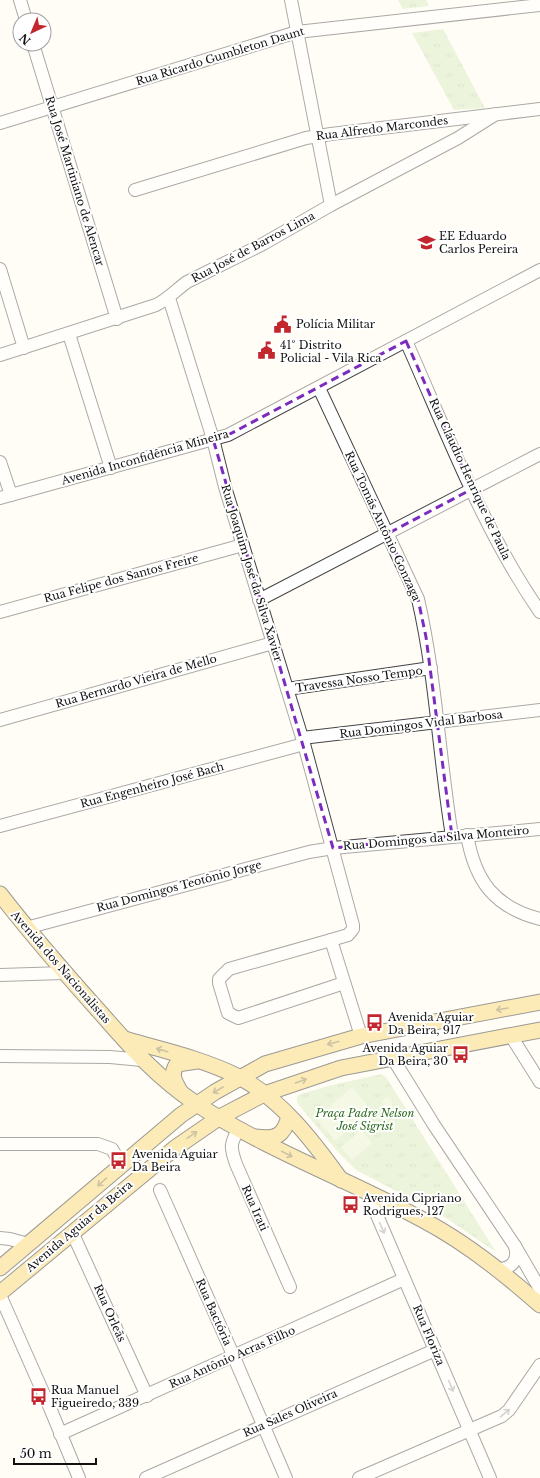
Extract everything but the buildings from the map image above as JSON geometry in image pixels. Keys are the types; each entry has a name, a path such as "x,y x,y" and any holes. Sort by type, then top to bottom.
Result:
{"main road":[{"name":"Avenida dos Nacionalistas","path":"0,894 64,973 142,1060 180,1092 197,1104 252,1136 424,1220 498,1269 540,1305"},
{"name":"Avenida Aguiar da Beira","path":"0,1268 121,1165 197,1104 240,1078 272,1062 361,1036 540,1002"},
{"name":"Avenida Aguiar da Beira","path":"0,1294 159,1160 220,1118 264,1094 341,1068 392,1057 540,1030"},
{"path":"124,1039 200,1060 240,1078 264,1094 308,1134 342,1181"},
{"path":"180,1092 172,1074 177,1064 200,1060"},
{"path":"252,1136 272,1138 279,1135 284,1131 289,1116"}],"street":[{"path":"20,0 24,12"},
{"path":"291,0 331,205"},
{"name":"Rua Ricardo Gumbleton Daunt","path":"0,122 297,32 540,4"},
{"name":"Rua José Martiniano de Alencar","path":"35,52 117,319"},
{"name":"Rua Alfredo Marcondes","path":"135,190 317,136 540,109"},
{"name":"Rua José de Barros Lima","path":"0,355 117,319 169,298 175,290 187,282 264,244 331,205 458,138 496,114"},
{"path":"0,269 24,348"},
{"name":"Avenida Inconfidência Mineira","path":"5,496 228,435 540,270"},
{"name":"Rua Joaquim José da Silva Xavier","path":"169,298 213,440 259,600 303,741 333,848"},
{"path":"69,334 111,468"},
{"name":"Rua Cláudio Henrique de Paula","path":"406,341 472,490 500,546 539,610"},
{"name":"Rua Tomás Antônio Gonzaga","path":"319,388 418,599 431,668 446,801 452,836"},
{"path":"259,600 540,454"},
{"path":"0,462 5,496"},
{"name":"Rua Felipe dos Santos Freire","path":"0,612 243,545"},
{"name":"Rua Bernardo Vieira de Mello","path":"0,720 273,643"},
{"name":"Travessa Nosso Tempo","path":"287,689 431,668"},
{"name":"Rua Domingos Vidal Barbosa","path":"303,741 437,721 540,710"},
{"name":"Rua Engenheiro José Bach","path":"0,826 303,741"},
{"name":"Rua Domingos da Silva Monteiro","path":"333,848 540,829"},
{"path":"467,835 474,864 490,892 504,904 520,914 540,919"},
{"path":"333,848 353,928 348,935 229,970 219,979 219,983 228,1013 238,1018 344,983"},
{"name":"Rua Domingos Teotônio Jorge","path":"26,928 278,859 333,848"},
{"path":"331,940 361,1036"},
{"path":"0,975 64,973"},
{"path":"511,1036 540,1082"},
{"path":"0,1056 110,1057 142,1060"},
{"path":"392,1057 434,1125 515,1246 540,1289"},
{"name":"Rua Irati","path":"239,1128 231,1142 231,1150 290,1287"},
{"path":"0,1144 98,1144 112,1149 121,1165"},
{"name":"Rua Bactória","path":"160,1190 286,1478"},
{"name":"Rua Floriza","path":"367,1192 490,1478"},
{"name":"Rua Orleãs","path":"72,1232 147,1396"},
{"path":"0,1238 28,1244"},
{"path":"498,1269 509,1267 514,1263 516,1258 515,1246"},
{"name":"Rua Antônio Acras Filho","path":"60,1434 234,1357 404,1279"},
{"path":"0,1294 78,1478"},
{"name":"Rua Sales Oliveira","path":"146,1478 435,1350"},
{"path":"359,1478 502,1416 509,1410 540,1365"}],"highlighted area":[{"path":"406,341 472,489 387,534 418,599 426,637 452,836 333,848 213,439 228,435"}],"green space":[{"path":"398,0 426,0 429,6 403,9"},
{"path":"443,29 485,108 454,110 412,33"},
{"name":"Praça Padre Nelson José Sigrist","path":"382,1074 386,1077 496,1252 443,1216 356,1170 338,1152 297,1103 297,1096 301,1094 328,1086"},
{"path":"352,1087 372,1111 335,1141 316,1118"},
{"path":"388,1097 391,1100 393,1109 387,1112 382,1102"},
{"path":"361,1130 372,1143 352,1160 341,1147"}],"place":[{"name":"EE Eduardo Carlos Pereira","path":"426,242"},
{"name":"Polícia Militar","path":"283,324"},
{"name":"41º Distrito Policial - Vila Rica","path":"267,351"},
{"name":"Avenida Aguiar Da Beira, 917","path":"375,1023"},
{"name":"Avenida Aguiar Da Beira, 30","path":"461,1054"},
{"name":"Avenida Aguiar Da Beira","path":"119,1160"},
{"name":"Avenida Cipriano Rodrigues, 127","path":"350,1204"},
{"name":"Rua Manuel Figueiredo, 339","path":"38,1396"}]}
